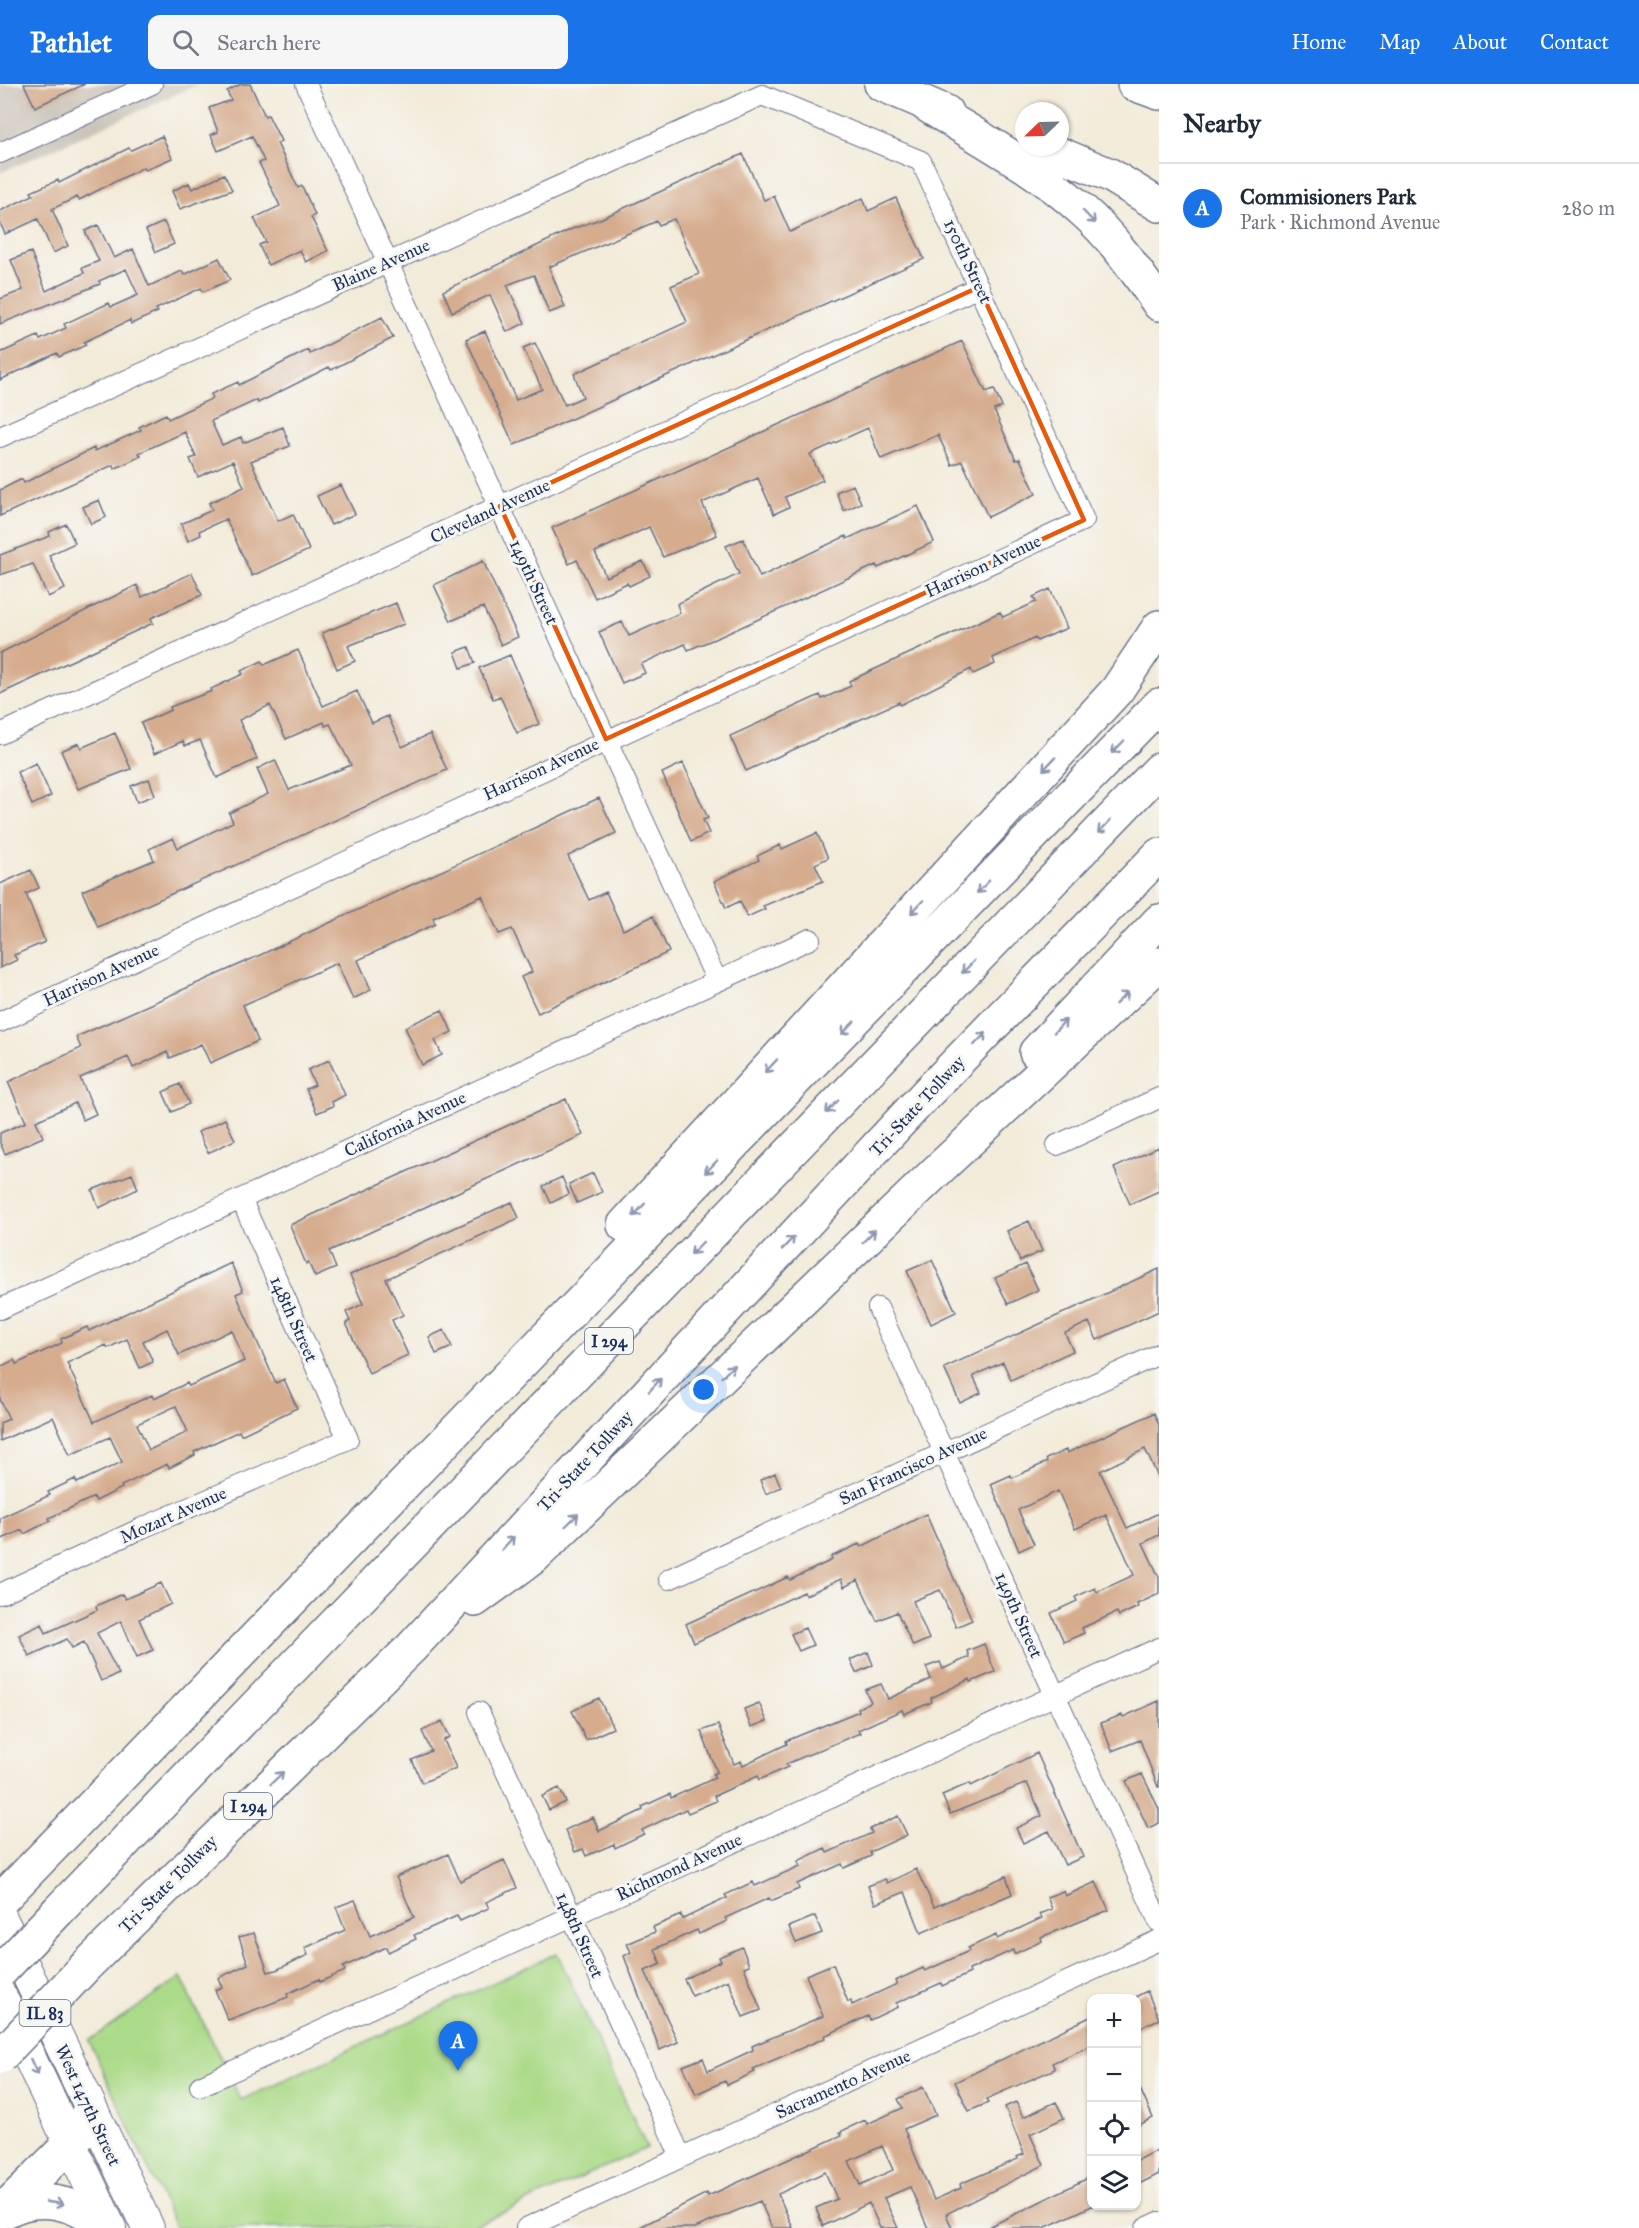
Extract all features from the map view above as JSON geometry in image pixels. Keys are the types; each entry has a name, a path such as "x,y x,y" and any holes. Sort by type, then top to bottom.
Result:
{"highway":[{"path":"881,84 1047,159 1110,175 1159,205"},
{"path":"1134,84 1159,93"},
{"path":"925,104 1015,137"},
{"path":"1047,159 1081,209 1115,243 1159,304"},
{"path":"424,1462 468,1395 1117,690 1159,627"},
{"path":"0,1901 1159,705"},
{"name":"I 294","path":"0,1971 346,1616 893,1044 1159,770"},
{"name":"Tri-State Tollway","path":"0,2057 86,1966 411,1648 927,1093 1159,855"},
{"path":"941,1167 1037,1050 1159,921"},
{"path":"411,1648 534,1557 941,1167 1159,964"},
{"path":"0,2214 71,2143 86,2123 90,2109"},
{"path":"0,2214 26,2203 52,2201 84,2212 105,2228"}],"main road":[{"name":"West 147th Street","path":"0,1916 148,2228"},
{"name":"West 147th Street","path":"0,1995 110,2228"}],"street":[{"path":"0,153 152,84"},
{"name":"149th Street","path":"306,84 717,981"},
{"name":"Blaine Avenue","path":"0,436 762,95"},
{"name":"150th Street","path":"762,95 921,161 1084,520"},
{"name":"Cleveland Avenue","path":"0,734 980,287"},
{"name":"Harrison Avenue","path":"0,1022 606,739 1084,520"},
{"name":"California Avenue","path":"0,1310 810,939"},
{"path":"1057,1145 1159,1098"},
{"name":"148th Street","path":"241,1199 348,1439"},
{"name":"149th Street","path":"878,1308 1159,1922"},
{"name":"San Francisco Avenue","path":"669,1579 1159,1354"},
{"name":"Mozart Avenue","path":"0,1594 142,1528 348,1439"},
{"name":"Richmond Avenue","path":"200,2086 1159,1648"},
{"name":"148th Street","path":"479,1712 681,2157"},
{"name":"Sacramento Avenue","path":"526,2228 1159,1940"},
{"path":"1146,2228 1159,2222"}],"highlighted area":[{"path":"979,287 1084,520 606,739 500,506"}],"shaded area":[{"path":"0,84 199,84 0,173"}],"green space":[{"path":"557,1953 647,2148 469,2228 176,2228 89,2041 181,1977 241,2100"}],"building":[{"path":"24,84 85,84 35,107"},
{"path":"241,84 250,84 265,116 268,115 281,141 277,143 298,188 302,186 315,215 311,217 328,251 306,262 300,250 268,265 259,245 266,242 254,218 280,206 259,163 264,161 252,136 218,151 211,135 218,132 209,108 231,100 227,91"},
{"path":"162,136 172,158 145,170 144,167 79,200 77,197 52,209 68,246 53,253 38,219 5,234 0,223 0,211 33,195 31,192 58,180 59,183 129,148 131,150"},
{"path":"743,154 764,200 774,196 790,232 863,198 868,211 896,198 924,259 514,445 466,339 485,331 516,400 542,389 523,348 535,343 565,405 583,397 574,374 687,322 671,286 699,274 674,219 659,225 657,221 549,267 565,307 549,313 534,275 507,285 525,323 507,332 490,295 452,312 443,291 572,229 600,219"},
{"path":"224,174 232,190 180,209 172,191 189,183 192,189"},
{"path":"164,222 174,244 156,252 146,230"},
{"path":"98,225 114,258 133,249 149,286 182,271 184,275 219,258 230,280 203,292 201,288 156,309 158,312 131,324 130,320 84,342 86,345 59,357 57,353 0,380 0,353 38,336 40,340 66,328 64,324 109,303 111,307 138,295 126,269 99,281 100,284 0,324 0,299 23,290 11,260 31,252 46,291 84,273 82,268 99,261 85,231"},
{"path":"382,317 393,338 331,370 329,367 258,403 257,400 211,421 222,445 241,437 243,443 283,427 290,446 251,461 278,521 293,514 309,550 252,576 226,519 199,531 201,535 188,541 181,524 212,510 209,503 244,487 233,461 198,477 190,459 196,457 185,432 139,453 141,456 114,469 113,465 0,516 0,490 22,479 24,483 94,448 95,451 141,430 139,427 166,414 168,419 213,398 211,394 238,382 239,385 308,350 310,354"},
{"path":"962,341 986,392 994,389 1002,407 994,410 1016,460 1020,459 1036,494 988,517 962,461 952,465 938,435 881,459 868,428 810,454 823,480 785,497 789,507 774,514 758,478 702,503 717,535 663,557 649,527 595,552 606,577 643,561 650,576 629,586 627,583 595,598 577,560 569,564 552,528"},
{"path":"341,485 355,514 331,525 317,496"},
{"path":"853,485 861,503 844,511 836,492"},
{"path":"99,500 106,517 91,524 83,507"},
{"path":"918,506 934,542 878,568 876,565 688,650 685,644 641,664 645,673 622,683 599,632 622,622 629,636 680,613 677,604 739,574 726,546 743,539 760,577 846,536 847,539"},
{"path":"66,524 75,543 49,555 65,589 48,597 33,564 0,575 0,555 50,536 49,532"},
{"path":"483,561 518,637 501,645 483,607 451,621 434,585"},
{"path":"192,573 202,595 151,618 153,623 0,694 0,653 137,585 142,597"},
{"path":"1050,589 1067,628 1037,641 1035,638 993,658 995,664 973,674 971,669 900,705 899,702 746,771 730,736 820,695 822,699 851,686 849,681 1000,612 1003,617 1036,602 1033,597"},
{"path":"396,603 404,624 348,646 355,661 337,669 322,633"},
{"path":"469,647 475,663 461,668 455,652"},
{"path":"298,650 323,706 357,691 372,723 388,716 402,747 430,734 447,770 98,927 82,891 154,860 149,849 173,838 178,848 233,822 229,813 268,794 257,769 275,760 289,790 351,765 330,724 325,726 324,722 286,739 270,705 239,720 257,759 217,778 200,740 185,746 183,741 154,754 141,723 171,710 170,707 212,691 211,689 243,674 241,671 262,661 264,665"},
{"path":"510,655 539,724 517,733 500,696 493,699 479,668"},
{"path":"115,733 131,769 78,789 61,751 79,743 81,748"},
{"path":"36,763 51,796 32,805 17,772"},
{"path":"683,763 708,818 703,820 709,833 691,842 662,773"},
{"path":"149,779 155,795 137,802 131,786"},
{"path":"599,798 616,833 568,856 589,900 606,892 623,930 653,916 669,952 538,1013 521,977 532,972 512,929 499,934 482,896 433,918 435,924 358,960 371,990 353,999 337,963 243,1005 258,1041 210,1063 201,1044 170,1058 167,1052 133,1068 128,1057 80,1078 96,1114 83,1120 75,1103 36,1121 43,1137 5,1154 0,1143 0,1133 26,1122 8,1082 81,1048 76,1037 243,963"},
{"path":"817,833 828,858 815,864 823,881 763,906 765,909 747,917 740,901 726,908 714,881 759,860 757,856 780,845 782,849"},
{"path":"31,870 39,888 26,894 45,942 14,955 17,960 0,968 0,884"},
{"path":"442,1010 452,1032 435,1040 442,1055 422,1065 405,1027"},
{"path":"329,1060 345,1095 332,1102 333,1106 317,1113 306,1089 315,1085 308,1070"},
{"path":"180,1084 189,1104 172,1112 163,1092"},
{"path":"566,1099 583,1135 329,1251 336,1268 315,1277 308,1262 306,1264 290,1225"},
{"path":"225,1119 235,1140 208,1153 198,1132"},
{"path":"1159,1147 1159,1191 1130,1204 1114,1168"},
{"path":"593,1173 602,1192 577,1203 569,1184"},
{"path":"132,1174 138,1189 99,1208 92,1190"},
{"path":"562,1177 569,1194 551,1203 543,1186"},
{"path":"512,1202 519,1218 386,1279 403,1315 392,1320 408,1355 369,1373 346,1323 350,1321 346,1312 363,1304 350,1275"},
{"path":"1029,1221 1042,1251 1020,1261 1007,1231"},
{"path":"932,1260 956,1312 931,1324 907,1271"},
{"path":"231,1263 243,1291 236,1294 276,1383 284,1379 297,1408 241,1435 239,1431 194,1452 195,1455 169,1468 167,1464 96,1501 94,1497 49,1518 50,1521 24,1534 22,1530 0,1540 0,1518 50,1495 48,1492 75,1479 77,1483 122,1462 110,1437 70,1455 53,1417 0,1441 0,1423 9,1419 0,1399 0,1367 14,1360 16,1364 62,1343 61,1339 87,1327 89,1331","holes":["167,1329 179,1355 232,1330 244,1361 189,1386 187,1383 154,1399 152,1395 94,1422 67,1363 106,1345 108,1348 127,1339 140,1368 153,1362 143,1341","176,1406 188,1432 149,1450 137,1424"]},
{"path":"1026,1264 1038,1290 1008,1304 995,1278"},
{"path":"1159,1269 1159,1311 1097,1340 1089,1322 1065,1333 1073,1351 1011,1380 1003,1362 973,1376 981,1393 960,1403 944,1368"},
{"path":"444,1330 452,1347 436,1354 429,1337"},
{"path":"1154,1413 1159,1425 1159,1479 1145,1449 1100,1471 1127,1528 1159,1513 1159,1535 1143,1543 1159,1577 1159,1594 1137,1604 1138,1607 1119,1616 1117,1612 1082,1628 1084,1633 1064,1642 1051,1613 1077,1601 1075,1597 1095,1588 1097,1592 1134,1575 1123,1550 1106,1515 1075,1529 1058,1491 1018,1510 1034,1544 1019,1551 991,1484 1011,1475 1012,1478 1047,1462 1046,1459 1066,1450 1067,1453"},
{"path":"775,1473 781,1487 766,1494 760,1480"},
{"path":"926,1514 972,1620 956,1627 940,1590 913,1601 929,1639 913,1646 897,1612 877,1621 858,1580 844,1587 841,1579 806,1595 804,1592 694,1643 686,1624 788,1577 790,1580 832,1560 831,1557 859,1544 861,1547"},
{"path":"161,1583 171,1604 139,1619 153,1650 137,1657 121,1621 97,1633 119,1674 101,1681 84,1642 72,1648 67,1639 29,1656 19,1635 42,1624 46,1633 97,1610 96,1606 122,1594 125,1599"},
{"path":"805,1628 813,1645 799,1651 791,1634"},
{"path":"984,1644 995,1672 971,1682 970,1679 931,1698 932,1702 904,1714 902,1710 858,1730 860,1733 786,1764 788,1767 759,1780 758,1776 714,1796 716,1801 688,1813 686,1809 642,1830 644,1834 615,1848 614,1844 586,1856 583,1849 575,1852 565,1830 593,1817 599,1831 670,1794 671,1798 715,1778 713,1774 717,1772 701,1731 718,1725 734,1764 741,1761 743,1765 787,1744 786,1741 859,1711 858,1708 871,1702 865,1690 881,1684 888,1699 931,1679 926,1667 940,1662 943,1669 969,1657 967,1651"},
{"path":"868,1652 873,1665 856,1673 850,1660"},
{"path":"599,1698 613,1728 586,1740 572,1711"},
{"path":"1159,1701 1158,1787 1140,1740 1112,1751 1101,1723 1122,1715 1123,1717"},
{"path":"759,1703 767,1721 751,1727 744,1709"},
{"path":"442,1721 450,1737 444,1740 456,1768 422,1783 412,1760 431,1751 422,1731"},
{"path":"1037,1753 1083,1857 1065,1865 1049,1831 1023,1843 1016,1828 1042,1816 1027,1783 950,1814 942,1795 970,1783 971,1786"},
{"path":"1142,1774 1159,1809 1159,1823 1148,1828 1126,1781"},
{"path":"559,1788 566,1802 549,1810 542,1796"},
{"path":"898,1816 907,1835 870,1852 871,1856 844,1868 842,1864 797,1884 799,1889 771,1901 769,1898 725,1918 727,1921 699,1934 697,1930 655,1949 661,1964 645,1971 678,2042 660,2050 624,1956 631,1952 627,1944 655,1932 653,1927 681,1915 683,1919 727,1898 725,1895 753,1882 755,1886 800,1866 798,1861 825,1848 827,1853 872,1833 870,1829"},
{"path":"448,1854 460,1881 504,1860 517,1888 486,1902 489,1908 460,1921 457,1916 414,1935 416,1939 388,1952 386,1947 343,1967 345,1971 320,1982 319,1979 287,1994 288,1997 228,2020 215,1990 222,1987 218,1978 248,1964 239,1937 254,1933 268,1972 276,1970 308,1955 305,1948 345,1930 336,1907 355,1900 370,1936 414,1917 396,1877"},
{"path":"916,1869 934,1907 1006,1876 1012,1894 921,1933 905,1892 875,1904 868,1886 885,1879 887,1883"},
{"path":"1096,1882 1109,1910 1041,1937 1042,1941 1014,1954 1013,1950 969,1970 970,1973 942,1986 941,1983 896,2003 898,2007 870,2020 868,2016 824,2036 825,2038 753,2069 755,2072 727,2085 725,2081 696,2094 683,2066 703,2058 708,2071 753,2050 752,2046 823,2016 806,1975 833,1964 848,2002 851,2001 852,2005 897,1984 895,1981 923,1968 925,1971 969,1951 968,1948 996,1935 997,1939 1042,1918 1040,1914 1052,1909 1047,1897 1063,1891 1065,1896"},
{"path":"815,1916 822,1933 796,1943 789,1927"},
{"path":"742,1947 749,1965 744,1967 761,2010 743,2017 728,1980 692,1996 684,1979 721,1961 719,1957"},
{"path":"1147,1991 1159,2019 1141,2027 1141,1994"},
{"path":"1087,2018 1087,2047 1052,2063 1055,2069 986,2099 988,2103 969,2111 955,2082"},
{"path":"923,2087 936,2115 904,2129 934,2200 961,2188 960,2184 1018,2159 1017,2157 1024,2154 1005,2107 1016,2102 1023,2117 1056,2102 1064,2118 1030,2134 1044,2165 946,2214 952,2228 928,2228 910,2187 884,2198 898,2228 880,2228 869,2203 823,2226 816,2208 837,2199 825,2172 778,2194 793,2228 772,2228 760,2201 695,2228 638,2228 707,2193 708,2196 842,2135 840,2132 865,2120 867,2124 903,2108 898,2099","holes":["882,2146 893,2170 860,2185 849,2161"]},
{"path":"1141,2091 1153,2118 1141,2124"},
{"path":"1159,2149 1159,2174 1141,2183 1141,2158"},
{"path":"1087,2178 1087,2208 1044,2228 987,2228"}],"place":[{"name":"Commisioners Park","path":"458,2071"}]}
